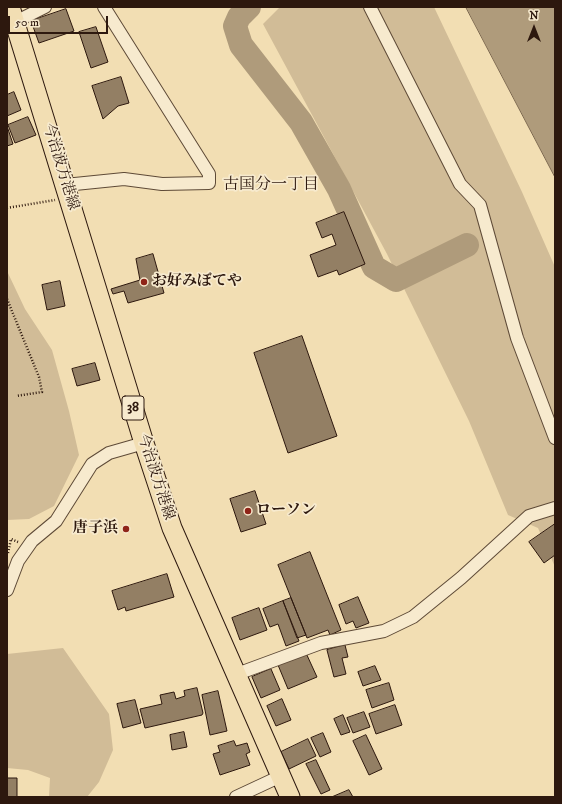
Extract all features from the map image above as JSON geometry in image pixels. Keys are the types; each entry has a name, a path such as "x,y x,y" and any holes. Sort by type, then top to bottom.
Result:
{"main road":[{"name":"今治波方港線","path":"12,14 144,443 172,528 290,797"}],"street":[{"path":"12,14 45,7"},
{"path":"67,192 124,179 162,184 209,183 209,174 104,7"},
{"path":"370,7 460,184 480,206 517,338 555,438"},
{"path":"7,590 18,561 32,541 56,521 92,464 109,453 144,443"},
{"path":"237,674 321,643 384,631 408,620 461,578 529,516 555,508"},
{"path":"236,797 281,776"}],"path":[{"path":"7,208 67,192"},
{"path":"7,299 39,377 42,392 16,396"}],"shaded area":[{"path":"280,7 434,7 522,192 555,267 555,567 538,528 508,515 469,421 387,254 263,24"},
{"path":"466,7 555,7 555,177"},
{"path":"7,271 25,309 52,350 69,411 79,455 54,506 29,519 7,520"},
{"path":"63,648 109,714 113,750 99,782 87,797 49,797 50,778 28,770 7,768 7,654"}],"building":[{"path":"66,9 74,31 39,43 31,21"},
{"path":"96,27 108,62 91,68 79,32"},
{"path":"121,77 129,103 118,106 103,119 92,86"},
{"path":"14,92 21,110 7,116 7,95"},
{"path":"28,117 36,135 15,143 8,125"},
{"path":"8,129 13,144 7,146 7,130"},
{"path":"344,212 365,264 339,275 337,270 318,277 310,255 336,245 332,234 322,238 316,223"},
{"path":"153,254 164,293 128,303 124,291 113,294 111,289 140,280 136,259"},
{"path":"60,281 65,306 47,310 42,285"},
{"path":"302,336 337,436 288,453 254,353"},
{"path":"95,363 100,380 77,386 72,369"},
{"name":"ローソン","path":"255,491 266,524 241,532 230,499"},
{"path":"555,524 555,555 544,563 529,542"},
{"path":"310,552 341,630 330,635 328,630 307,638 278,565"},
{"path":"167,574 174,597 126,611 125,607 118,610 112,591"},
{"path":"358,597 369,623 356,628 353,621 346,624 339,605"},
{"path":"291,598 306,635 297,638 283,601"},
{"path":"283,601 299,641 286,646 278,624 270,627 263,609"},
{"path":"259,608 267,630 240,640 232,618"},
{"path":"345,645 348,657 342,658 346,674 334,677 327,650"},
{"path":"306,653 317,677 288,689 278,665"},
{"path":"375,666 381,680 363,686 358,672"},
{"path":"271,669 280,690 261,698 252,677"},
{"path":"389,683 394,700 372,708 366,690"},
{"path":"197,688 203,713 202,715 145,728 140,709 162,704 160,695 174,692 176,699 185,696 184,691"},
{"path":"218,691 227,731 210,735 202,695"},
{"path":"282,699 291,720 276,726 267,706"},
{"path":"135,700 141,723 123,728 117,704"},
{"path":"395,705 402,725 376,734 369,714"},
{"path":"364,712 370,727 353,733 347,718"},
{"path":"343,715 350,732 341,735 334,719"},
{"path":"184,732 187,747 172,750 170,735"},
{"path":"323,733 331,752 320,757 311,738"},
{"path":"366,735 382,769 369,775 353,741"},
{"path":"308,739 316,756 289,769 281,752"},
{"path":"234,741 236,746 247,743 250,752 246,754 250,765 220,775 213,754 220,752 218,746"},
{"path":"316,760 330,790 321,794 306,764"},
{"path":"7,778 17,778 17,797 7,797"},
{"path":"349,790 353,797 332,797"}],"waterway":[{"path":"249,7 239,17 235,26 241,45 301,122 339,189 374,267 396,280 467,245"}],"place":[{"name":"お好みぼてや","path":"144,282"},
{"name":"ローソン","path":"248,511"},
{"name":"唐子浜","path":"126,529"}],"district":[{"name":"古国分一丁目","path":"271,186"}]}
